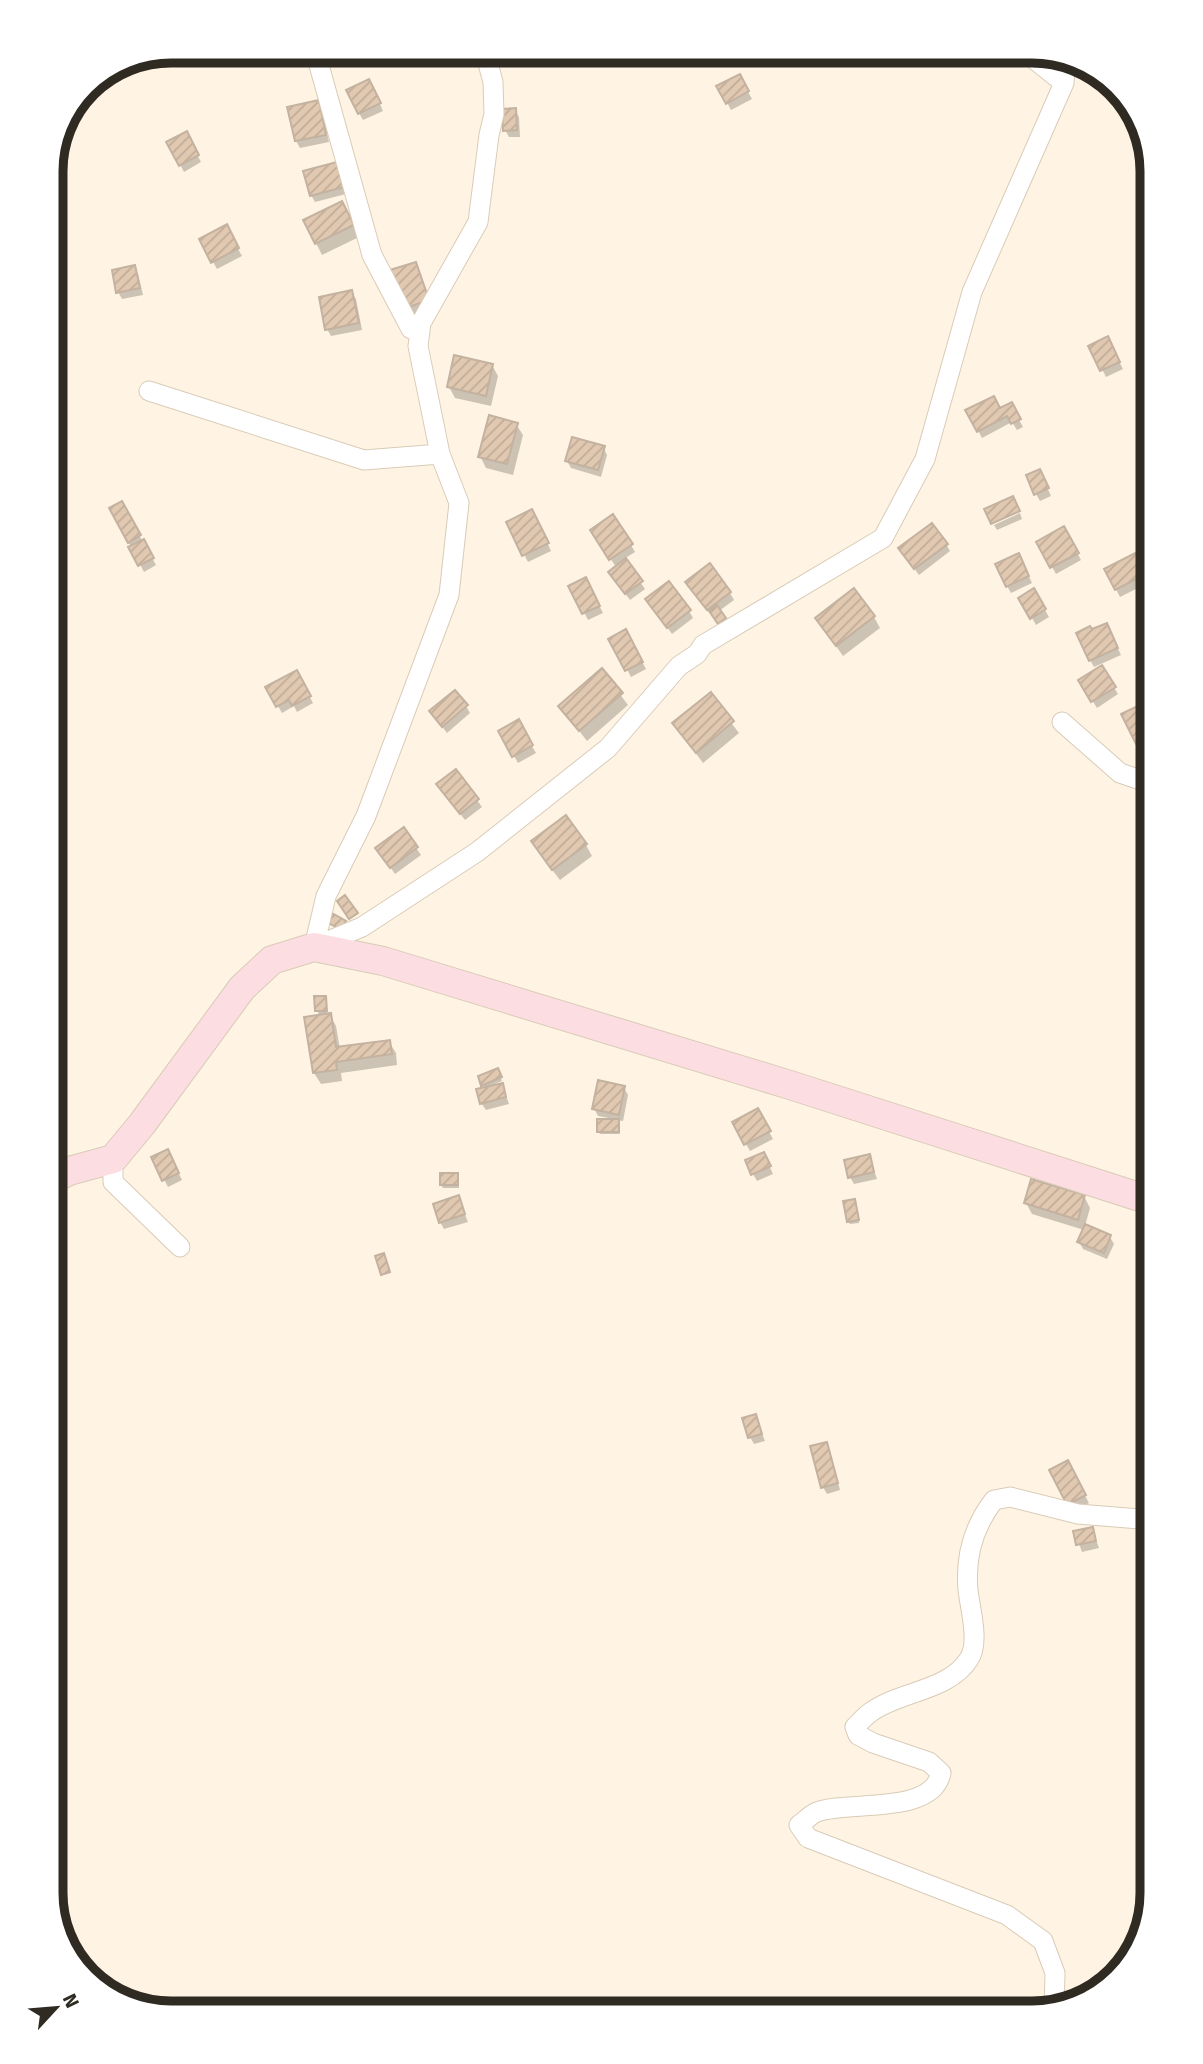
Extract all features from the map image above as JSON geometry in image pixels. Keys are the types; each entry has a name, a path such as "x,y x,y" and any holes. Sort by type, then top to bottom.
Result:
{"street":[{"path":"318,63 372,256 411,329 421,323"},
{"path":"314,947 326,896 366,816 449,595 459,503 440,454 418,346 421,323 478,222 494,114 493,82 488,63"},
{"path":"1039,63 1064,83"},
{"path":"63,1174 113,1159 242,988 272,960 314,947 362,927 477,852 608,748 679,666 696,654 703,645 883,538 925,459 972,292 1064,83 1065,69"},
{"path":"149,391 364,460 440,454"},
{"path":"1062,722 1120,773 1140,778"},
{"path":"314,947 396,965 790,1085 1140,1197"},
{"path":"113,1159 113,1182 180,1247"},
{"path":"1054,1999 1055,1973 1043,1941 1007,1915 808,1838 799,1825 817,1812 906,1802 931,1791 939,1780 941,1773 929,1762 873,1743 858,1735 855,1727 871,1711 950,1677 971,1658 975,1624 968,1588 970,1548 981,1517 994,1500 1010,1497 1078,1514 1140,1519"}],"building":[{"path":"740,74 749,91 726,104 716,86"},
{"path":"369,79 381,103 358,114 346,90"},
{"path":"319,100 326,135 295,141 287,107"},
{"path":"516,108 517,130 503,131 502,109"},
{"path":"187,131 199,155 179,166 166,142"},
{"path":"337,162 344,187 310,196 303,171"},
{"path":"342,201 354,225 315,244 303,220"},
{"path":"227,224 239,248 211,263 199,239"},
{"path":"416,262 429,300 403,309 390,270"},
{"path":"135,265 140,288 116,293 112,270"},
{"path":"352,290 359,323 325,330 319,297"},
{"path":"1108,336 1120,362 1100,371 1088,346"},
{"path":"454,355 493,364 486,396 447,387"},
{"path":"994,396 1000,408 1012,402 1021,419 1011,424 1007,416 977,432 965,410"},
{"path":"489,415 518,423 507,464 478,457"},
{"path":"572,437 605,446 598,470 565,461"},
{"path":"1040,469 1049,488 1034,495 1026,475"},
{"path":"1013,496 1020,511 991,524 984,509"},
{"path":"122,501 141,535 128,543 109,508"},
{"path":"532,509 549,543 522,556 506,522"},
{"path":"613,514 633,544 609,560 590,530"},
{"path":"932,523 948,544 914,569 898,548"},
{"path":"1064,526 1079,553 1050,568 1036,542"},
{"path":"144,539 154,558 138,566 128,547"},
{"path":"1140,551 1140,577 1115,590 1104,569"},
{"path":"1019,553 1029,576 1006,587 995,564"},
{"path":"626,558 643,581 625,594 608,572"},
{"path":"710,563 731,592 707,610 685,582"},
{"path":"586,577 600,606 582,614 568,586"},
{"path":"669,581 691,610 667,628 645,599"},
{"path":"854,588 875,616 836,646 815,618"},
{"path":"1034,588 1046,609 1030,619 1018,598"},
{"path":"717,605 726,618 718,624 709,611"},
{"path":"1107,623 1118,648 1089,661 1076,633 1090,626 1092,629"},
{"path":"626,629 643,662 625,671 608,639"},
{"path":"1102,665 1116,687 1091,702 1078,680"},
{"path":"602,668 623,693 579,731 558,706"},
{"path":"297,670 311,696 292,706 289,700 276,707 265,687"},
{"path":"455,690 468,705 442,727 429,711"},
{"path":"711,692 734,721 696,753 672,723"},
{"path":"1140,705 1140,742 1136,744 1121,714"},
{"path":"519,719 533,745 512,757 498,731"},
{"path":"456,769 479,799 460,814 436,784"},
{"path":"566,815 587,844 552,870 531,841"},
{"path":"404,827 418,847 390,868 375,848"},
{"path":"345,895 358,913 349,919 337,901"},
{"path":"332,913 346,921 341,930 327,922"},
{"path":"314,996 326,996 327,1011 315,1011"},
{"path":"331,1013 336,1047 390,1040 392,1054 336,1062 337,1070 313,1073 304,1017"},
{"path":"498,1068 502,1077 481,1086 478,1076"},
{"path":"598,1080 625,1086 619,1115 592,1109"},
{"path":"503,1083 506,1097 480,1104 476,1089"},
{"path":"758,1108 771,1131 744,1145 732,1122"},
{"path":"597,1119 619,1119 619,1132 597,1132"},
{"path":"168,1149 179,1173 162,1181 151,1157"},
{"path":"764,1152 771,1166 751,1175 745,1160"},
{"path":"870,1154 874,1172 848,1178 844,1160"},
{"path":"440,1173 458,1173 458,1185 440,1185"},
{"path":"1031,1179 1085,1195 1078,1220 1024,1203"},
{"path":"459,1195 465,1214 439,1223 433,1204"},
{"path":"855,1199 859,1220 847,1222 843,1201"},
{"path":"1085,1224 1111,1235 1104,1253 1077,1242"},
{"path":"384,1253 390,1272 381,1275 375,1256"},
{"path":"756,1414 762,1434 748,1438 742,1418"},
{"path":"827,1442 838,1483 821,1488 810,1446"},
{"path":"1068,1460 1086,1495 1067,1505 1049,1470"},
{"path":"1093,1527 1096,1541 1076,1545 1073,1531"}]}
